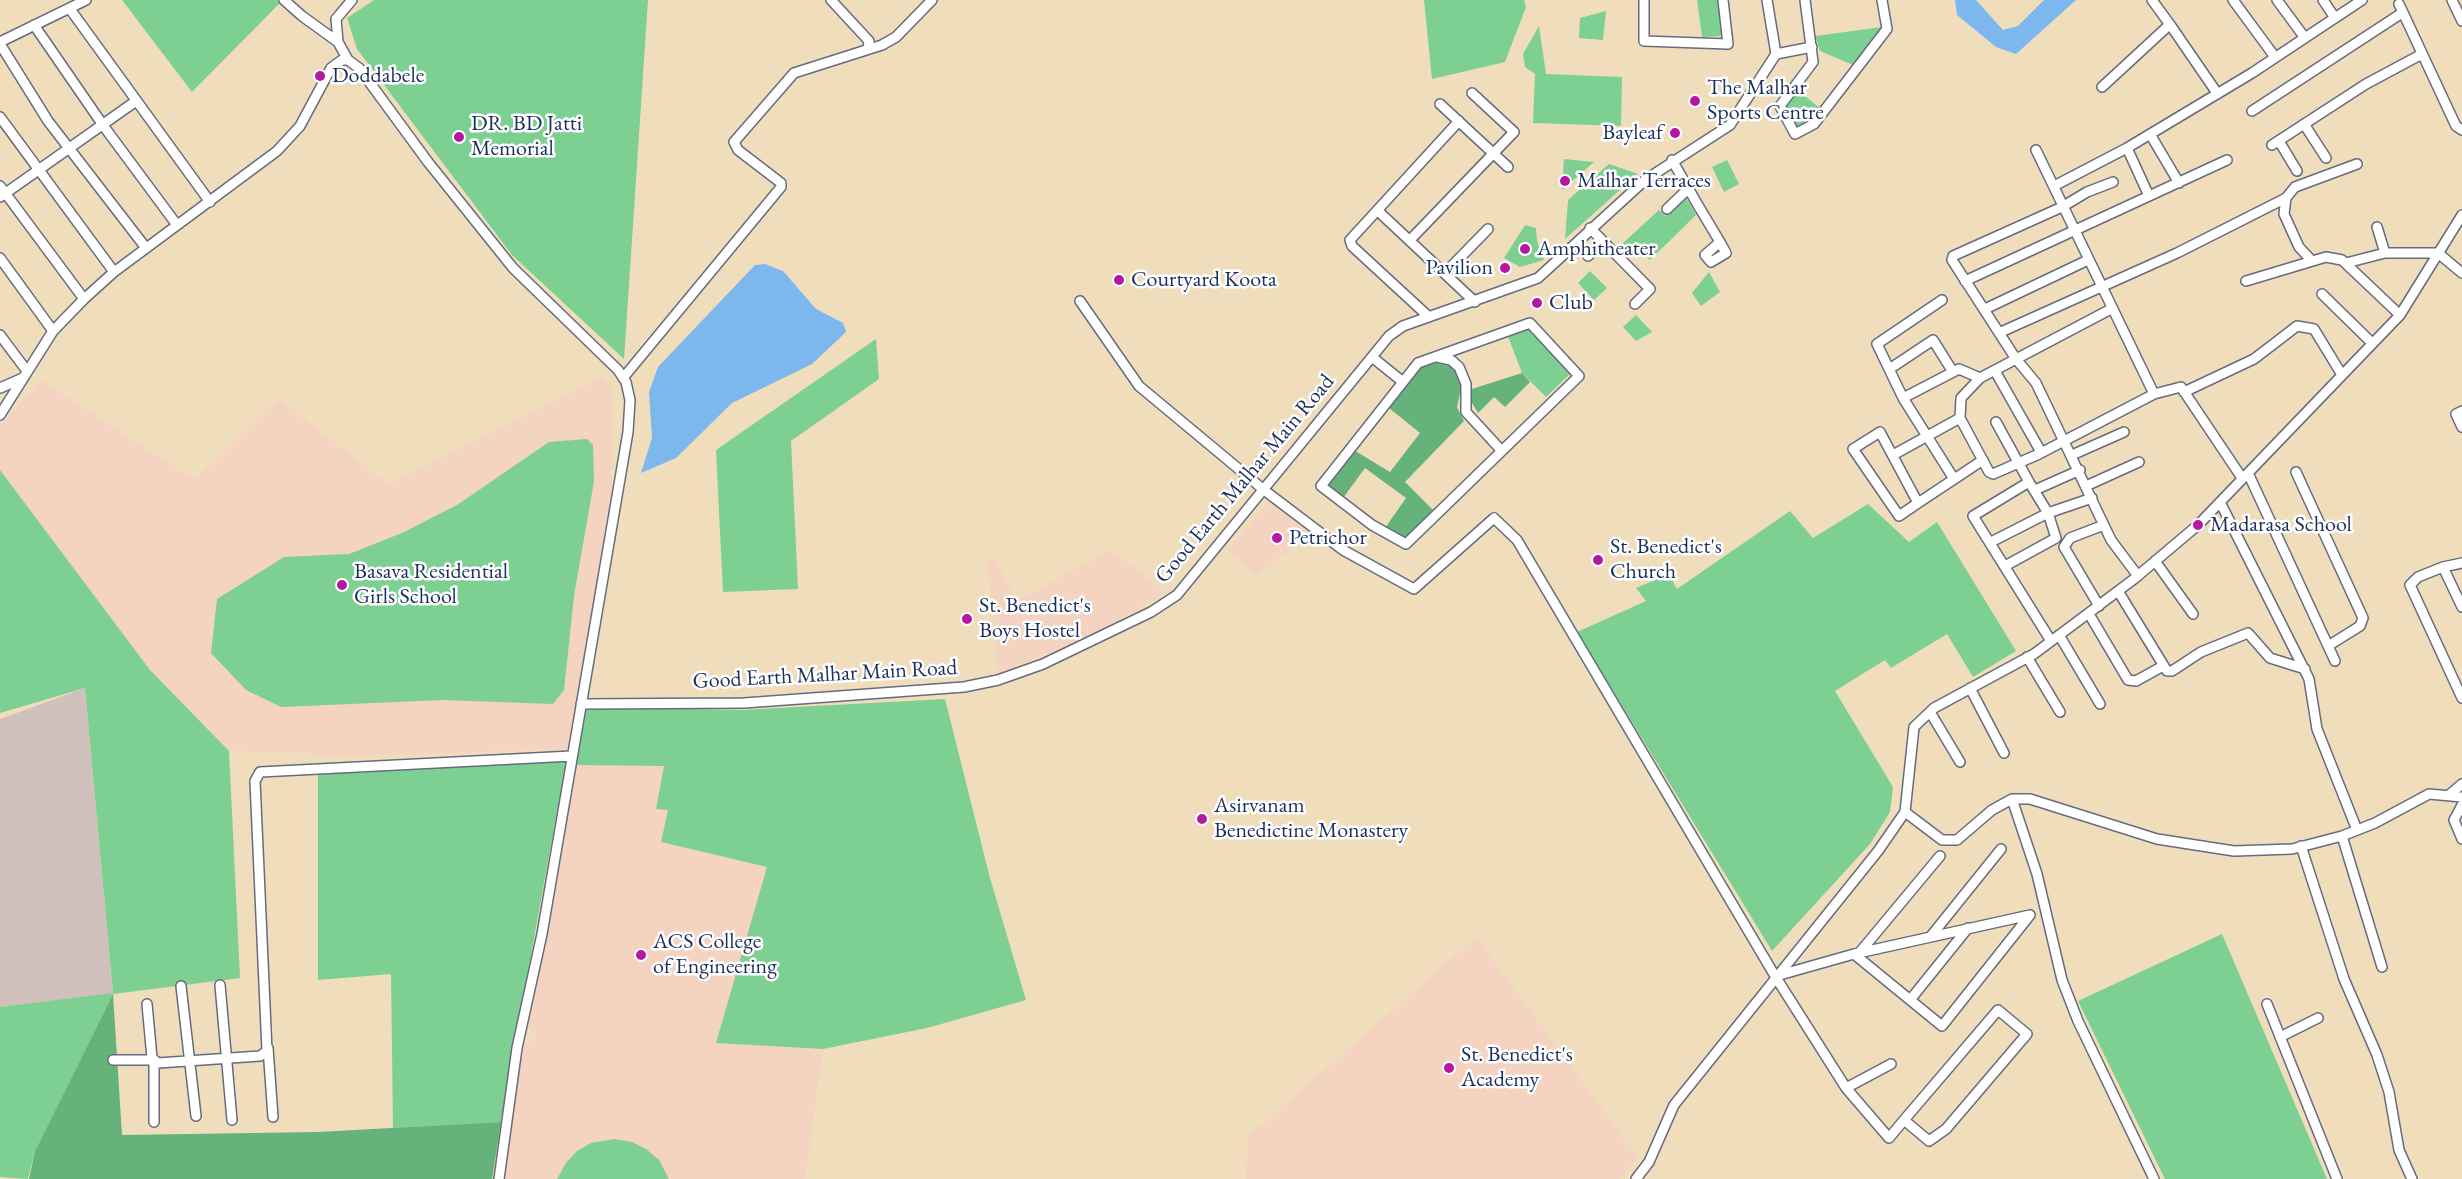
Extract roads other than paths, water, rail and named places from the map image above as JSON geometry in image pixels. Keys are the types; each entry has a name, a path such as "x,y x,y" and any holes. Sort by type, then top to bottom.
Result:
{"street":[{"path":"285,0 338,42 348,60 359,68 428,162 507,261 623,378 629,393 629,423 542,934 517,1048 499,1179"},
{"path":"338,42 336,19 352,0"},
{"path":"831,0 869,40 868,49"},
{"path":"623,378 757,219 781,187 781,183 738,150 734,142 794,73 882,45 896,37 932,0"},
{"path":"1644,0 1644,41 1728,44 1723,0"},
{"path":"1767,0 1776,54 1812,47"},
{"path":"1805,0 1813,62 1780,106 1796,134 1814,124 1887,29 1882,0"},
{"path":"2152,0 2217,93"},
{"path":"2233,0 2275,57"},
{"path":"2277,0 2305,38"},
{"path":"2323,0 2335,18"},
{"path":"2054,186 2127,148 2275,57 2362,0"},
{"path":"2452,0 2462,21"},
{"path":"83,1 0,43 48,121 146,248"},
{"path":"2252,111 2401,8 2456,126 2462,130"},
{"path":"70,9 210,202"},
{"path":"34,25 102,125 177,225"},
{"path":"2102,87 2171,26"},
{"name":"Good Earth Malhar Main Road","path":"581,704 756,702 917,693 998,680 1042,664 1098,639 1177,595 1389,336 1403,326 1538,278 1645,180 1672,160 1730,125 1776,54"},
{"path":"2297,171 2276,143 2366,84 2422,54"},
{"path":"0,415 53,331 84,299 114,272 210,202 285,143 305,118 331,68 342,60 348,60"},
{"path":"1410,240 1514,130 1472,93"},
{"path":"84,299 2,192 39,170 136,101"},
{"path":"1440,104 1508,167"},
{"path":"0,117 114,272"},
{"path":"1429,317 1351,244 1352,238 1459,121"},
{"path":"2304,124 2326,158"},
{"path":"2150,134 2179,183"},
{"path":"2127,148 2149,196"},
{"path":"2036,150 2154,394"},
{"path":"1672,160 1720,242"},
{"path":"1965,281 2076,232 2227,160"},
{"path":"2001,332 2286,198 2295,187 2357,164"},
{"path":"2113,182 2087,192 2062,207 1953,256 1954,265 2001,332 2016,358 2036,383 2080,470 2104,525 2138,576"},
{"path":"1667,209 1689,188"},
{"path":"2286,198 2284,214 2299,248 2312,261"},
{"path":"1378,211 1475,302"},
{"path":"1636,1179 1649,1162 1674,1105 1775,976 1878,851 1905,812 1914,727 1930,712 2027,657 2089,614 2198,525 2400,315 2462,215"},
{"path":"2377,227 2385,253"},
{"path":"1590,228 1650,289 1635,304"},
{"path":"1445,273 1488,229"},
{"path":"1588,256 1603,242"},
{"path":"2246,281 2326,257 2346,262 2385,253 2438,253 2462,273"},
{"path":"0,258 53,331"},
{"path":"1985,309 2088,260"},
{"path":"2346,262 2400,315"},
{"path":"2322,294 2372,344"},
{"path":"1942,300 1877,341 1903,398 1954,479"},
{"path":"1080,301 1139,386 1264,490 1343,550 1414,589 1494,518 1517,540 1775,976 1846,1088 1889,1138 1904,1120 1998,1010 2027,1034 1947,1129 1929,1141 1904,1120"},
{"path":"2111,309 1980,378 1961,398 1960,418 1983,460 1993,474 2154,394 2181,387 2245,476 2335,661"},
{"path":"1530,323 1579,376 1406,544 1372,525 1321,486 1402,382 1418,363 1530,323"},
{"path":"2184,392 2254,359 2297,326 2314,329 2342,375"},
{"path":"1891,368 1933,340 1953,372"},
{"path":"2,341 25,374"},
{"path":"1435,356 1446,358 1459,367 1466,384 1466,412 1501,450"},
{"path":"1372,357 1402,382"},
{"path":"1903,398 1961,369 1980,378"},
{"path":"1995,372 2041,452"},
{"path":"0,388 25,374"},
{"path":"2462,411 2456,414 2462,427"},
{"path":"1893,455 1960,418"},
{"path":"1996,422 2048,513 2056,538 2005,566"},
{"path":"1918,503 1880,432 1853,449 1899,516 1983,460"},
{"path":"2072,455 2124,432"},
{"path":"2086,486 2139,462"},
{"path":"2080,470 2032,486 1973,516 2100,704"},
{"path":"2296,472 2363,618 2360,626 2328,646"},
{"path":"1991,542 2048,513 2092,498"},
{"path":"2220,502 2305,669 2310,681 2316,726 2357,830"},
{"path":"2099,606 2064,547 2070,538 2104,525"},
{"path":"2154,561 2193,614"},
{"path":"2462,563 2443,567 2418,577 2410,585 2462,698"},
{"path":"2443,567 2462,607"},
{"path":"2118,591 2167,671 2172,671 2201,652 2248,633 2270,658 2305,669"},
{"path":"2089,614 2128,680 2136,681 2163,666"},
{"path":"2027,657 2060,712"},
{"path":"1970,688 2004,753"},
{"path":"1930,712 1960,762"},
{"path":"273,1117 255,782 260,772 572,756"},
{"path":"2449,795 2462,784"},
{"path":"1905,812 1942,840 1957,840 1992,810 2012,799 2030,799 2157,839 2234,850 2301,846 2357,830 2429,794 2462,797"},
{"path":"2012,799 2037,873 2062,980 2078,1022 2154,1179"},
{"path":"2462,805 2454,820 2462,839"},
{"path":"2342,836 2382,967"},
{"path":"2301,846 2344,979 2378,1055 2389,1092 2399,1149 2412,1179"},
{"path":"1931,936 2001,849"},
{"path":"1857,953 1940,856"},
{"path":"1775,976 1857,953 2030,915 1942,1026 1857,953"},
{"path":"1910,1000 1968,928"},
{"path":"182,986 196,1116"},
{"path":"220,986 232,1120"},
{"path":"2267,1004 2337,1179"},
{"path":"147,1005 153,1060 154,1122"},
{"path":"2280,1037 2318,1018"},
{"path":"113,1060 153,1060 158,1063 226,1059 260,1056 265,1054 268,1048"},
{"path":"1846,1088 1891,1064"}],"water":[{"path":"1955,0 1976,0 2003,30 2018,26 2044,0 2076,0 2016,54 1996,47 1957,15"},
{"path":"765,264 783,271 816,309 843,323 846,332 812,364 732,403 676,458 641,473 652,438 649,392 658,367 755,265"}],"place":[{"name":"Doddabele","path":"320,76"},
{"name":"The Malhar Sports Centre","path":"1695,101"},
{"name":"Bayleaf","path":"1675,133"},
{"name":"DR. BD Jatti Memorial","path":"459,137"},
{"name":"Malhar Terraces","path":"1565,181"},
{"name":"Amphitheater","path":"1525,249"},
{"name":"Pavilion","path":"1505,268"},
{"name":"Courtyard Koota","path":"1119,280"},
{"name":"Club","path":"1537,303"},
{"name":"Madarasa School","path":"2198,525"},
{"name":"Petrichor","path":"1277,538"},
{"name":"St. Benedict's Church","path":"1598,560"},
{"name":"Basava Residential Girls School","path":"342,585"},
{"name":"St. Benedict's Boys Hostel","path":"967,619"},
{"name":"Asirvanam Benedictine Monastery","path":"1202,819"},
{"name":"ACS College of Engineering","path":"641,955"},
{"name":"St. Benedict's Academy","path":"1449,1068"}]}
